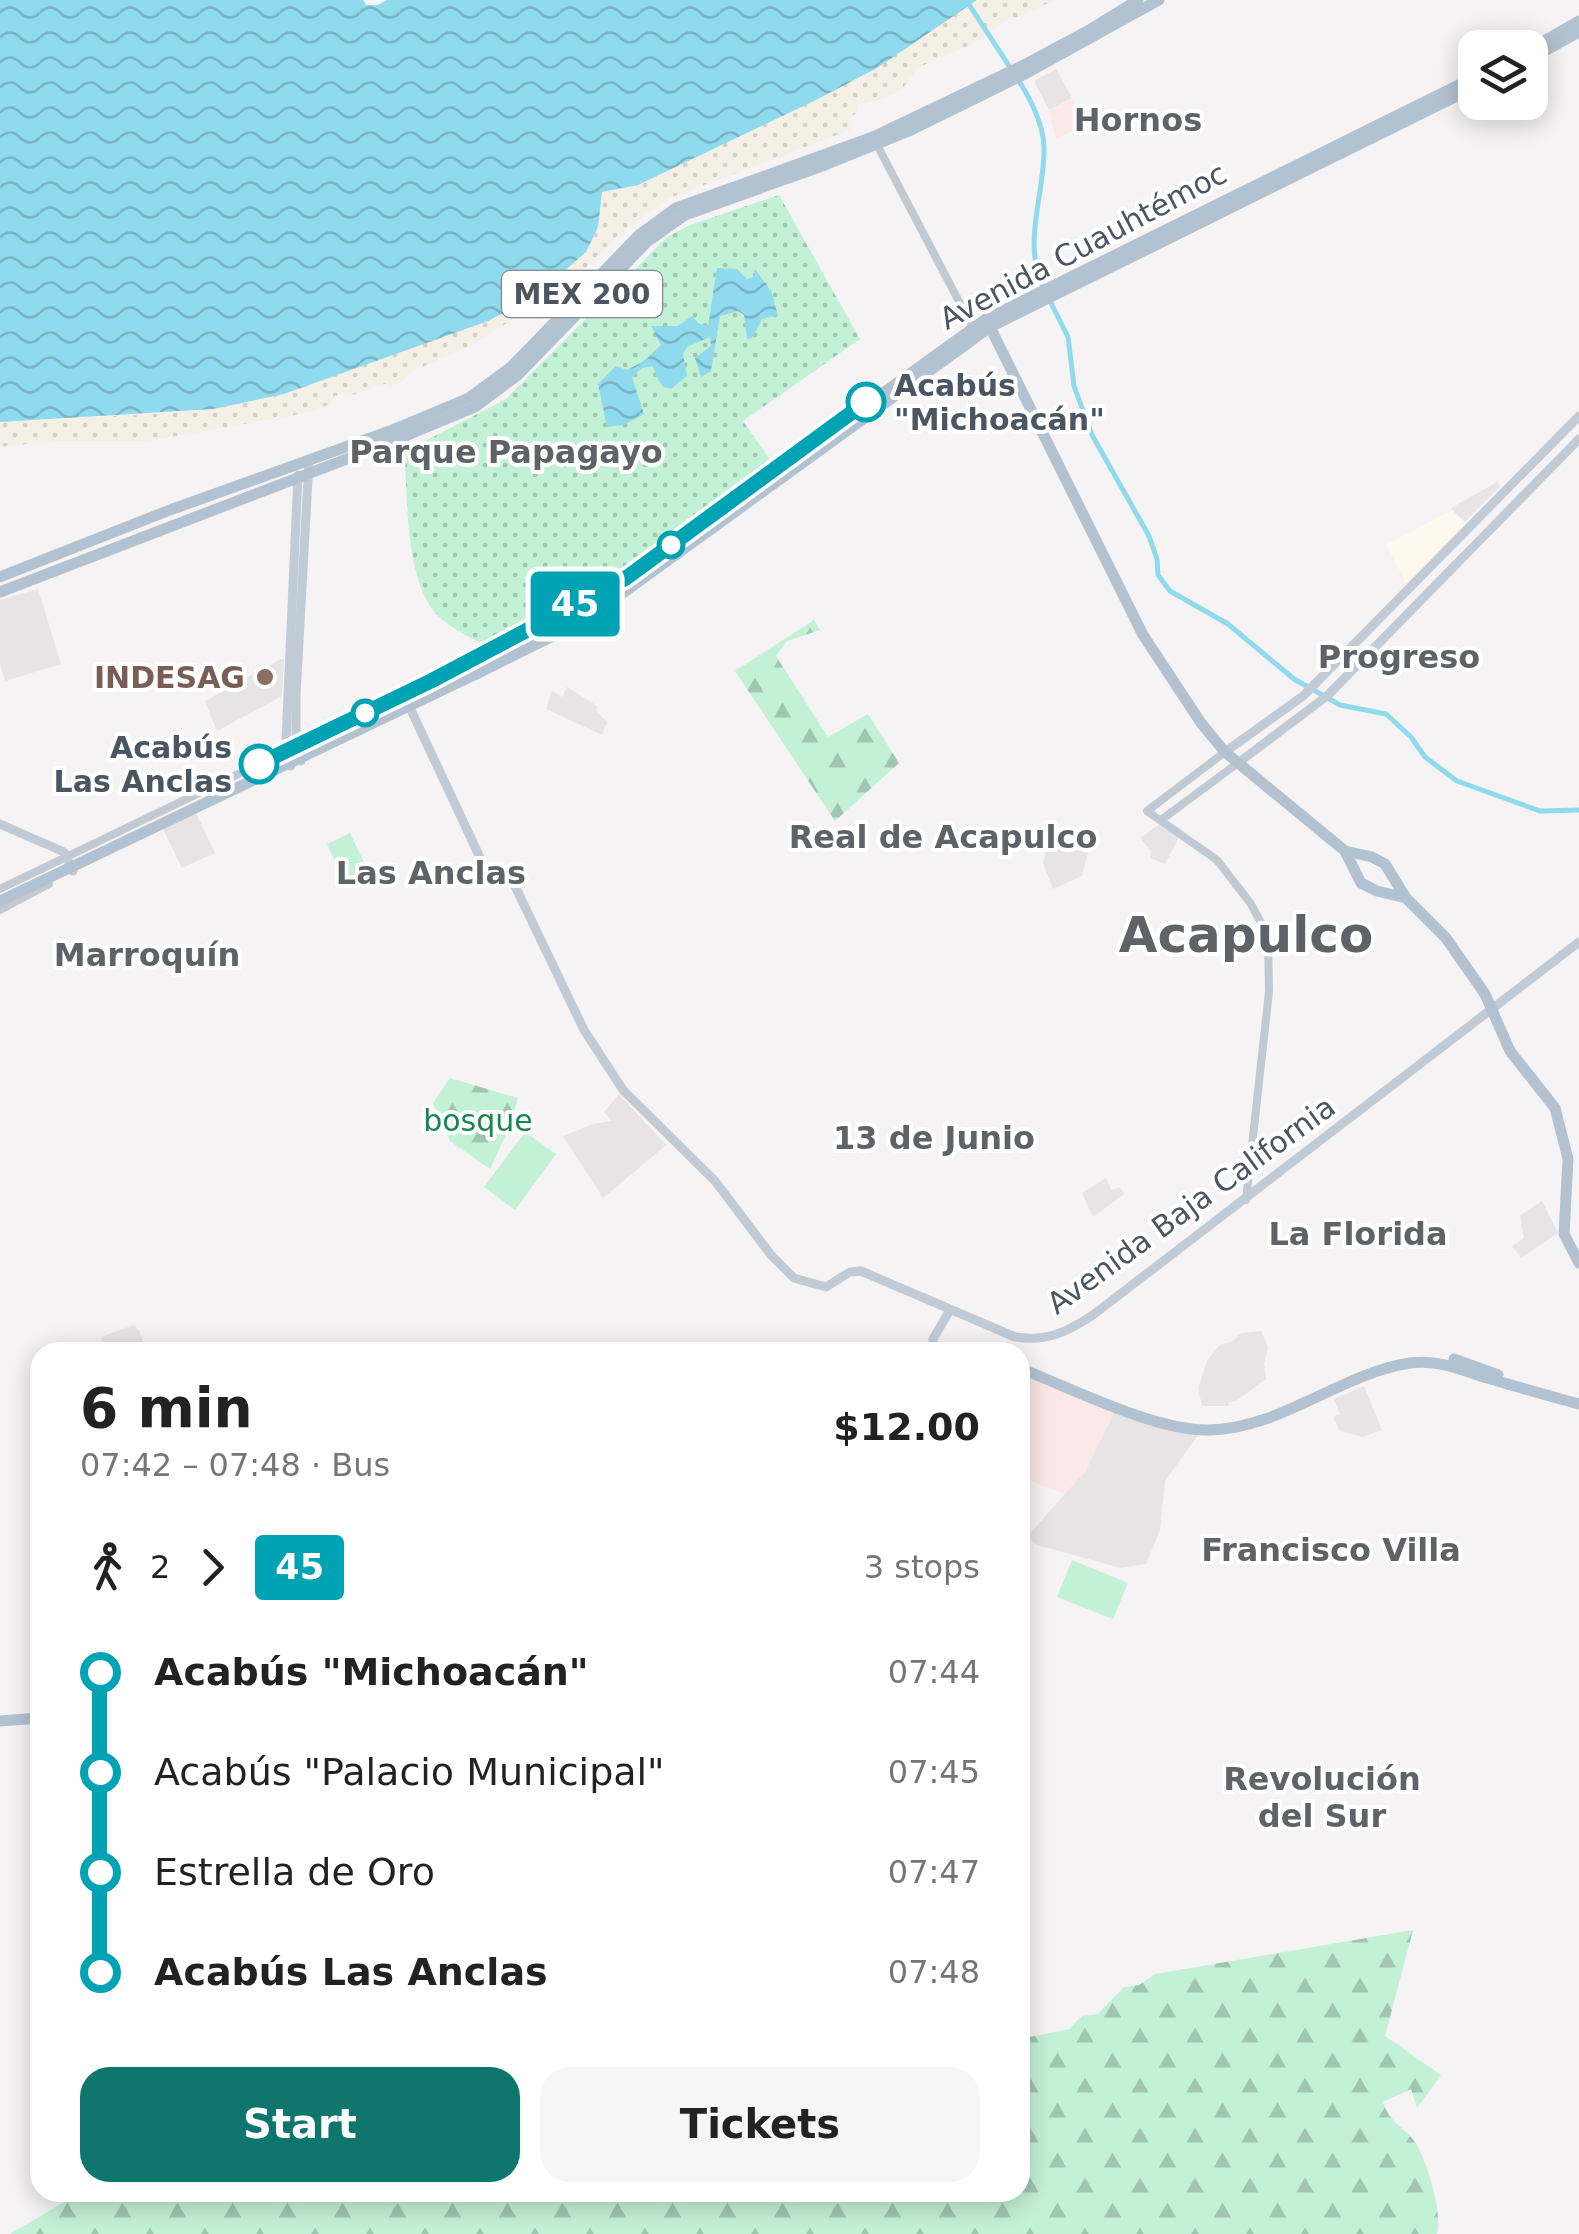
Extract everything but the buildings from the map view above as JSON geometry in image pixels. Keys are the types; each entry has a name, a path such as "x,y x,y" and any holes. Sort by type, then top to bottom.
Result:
{"main road":[{"name":"MEX 200","path":"1023,70 1138,0"},
{"name":"MEX 200","path":"0,592 445,410 512,367 639,235 676,208 875,141 1159,0"},
{"path":"1548,39 1579,21"},
{"path":"1548,49 1579,32"},
{"name":"Avenida Cuauhtémoc","path":"475,671 626,578 988,323 1458,86"},
{"name":"Avenida Cuauhtémoc","path":"1047,293 1458,95"},
{"path":"988,323 1143,635 1181,695 1225,752 1352,857 1361,882 1377,891 1394,890 1406,898 1446,938 1476,978 1510,1050 1555,1108 1568,1160 1564,1234 1579,1263"},
{"name":"Avenida Cuauhtémoc","path":"0,895 537,644 609,603 975,332"},
{"path":"1225,752 1301,698 1579,416"},
{"path":"1238,763 1330,694 1579,439"},
{"name":"MEX 200","path":"0,577 170,510 303,469"},
{"path":"296,764 293,748 303,469"},
{"path":"1317,682 1330,694"},
{"path":"1301,698 1313,709"},
{"name":"Avenida Baja California","path":"411,710 484,866 514,884 584,1030 623,1090 714,1180 794,1278 826,1287 850,1272 861,1272 1030,1340 1064,1334 1246,1200 1579,942"},
{"path":"0,824 68,856 73,871"},
{"path":"1352,857 1372,857 1385,864 1394,890"},
{"path":"935,1342 950,1310"},
{"path":"1030,1369 1177,1428 1233,1428 1387,1369 1427,1362 1446,1363 1579,1401"},
{"path":"0,1717 30,1716"}],"street":[{"path":"875,141 975,332"},
{"path":"0,895 68,856 431,681 626,578"},
{"path":"0,910 73,871 570,632 609,603"},
{"path":"1225,752 1147,810 1216,860 1252,904 1268,936 1269,992 1246,1200"},
{"path":"1161,820 1238,763"}],"shaded area":[{"path":"1056,69 1072,98 1049,110 1034,81"},
{"path":"1072,98 1086,124 1056,139 1049,110"},
{"path":"1497,482 1500,486 1465,522 1451,508"},
{"path":"1452,510 1464,524 1406,583 1386,545"},
{"path":"38,589 61,664 5,681 0,663 0,600"},
{"name":"INDESAG","path":"281,659 282,696 217,731 205,701"},
{"path":"567,687 597,706 596,711 607,722 602,735 546,709 552,691 562,697"},
{"path":"196,813 215,853 182,868 163,829"},
{"path":"1161,823 1180,836 1165,864 1150,858 1151,851 1140,838"},
{"path":"1047,845 1088,852 1082,876 1053,889 1043,863"},
{"path":"619,1094 666,1145 603,1198 563,1136 612,1121 604,1112"},
{"path":"1106,1178 1111,1190 1120,1187 1124,1194 1093,1217 1082,1193"},
{"path":"1542,1201 1558,1233 1521,1258 1512,1246 1524,1238 1520,1215"},
{"path":"134,1325 143,1342 101,1342 101,1337"},
{"path":"1261,1331 1268,1347 1266,1379 1236,1401 1228,1402 1229,1406 1202,1406 1198,1388 1207,1361 1220,1345 1241,1333"},
{"path":"1030,1377 1116,1409 1086,1471 1065,1494 1030,1481"},
{"path":"1364,1386 1382,1430 1362,1437 1340,1431 1333,1417 1340,1414 1334,1399"},
{"path":"1116,1409 1199,1434 1165,1481 1160,1530 1146,1564 1121,1568 1037,1545 1030,1539 1030,1534 1065,1494"}],"green space":[{"name":"Parque Papagayo","path":"779,195 860,339 743,421 771,461 609,581 554,614 484,644 445,621 427,601 415,566 404,452 506,399 667,237 690,225"},
{"path":"814,620 820,630 787,641 776,656 828,737 868,714 899,763 835,821 735,671"},
{"path":"350,833 370,875 346,886 327,844"},
{"name":"bosque","path":"450,1078 518,1098 490,1169 450,1141 433,1103"},
{"path":"525,1132 556,1154 515,1210 484,1187"},
{"path":"1072,1560 1128,1583 1113,1619 1057,1597"},
{"path":"1413,1930 1385,2036 1441,2075 1417,2108 1411,2089 1383,2102 1422,2155 1436,2203 1437,2234 10,2234 64,2202 1030,2202 1030,2037 1069,2029 1082,2016 1098,2014 1124,1987 1139,1985 1155,1974"}],"sand":[{"path":"977,0 1055,0 919,67 903,88 882,100 858,104 858,111 848,120 850,130 670,198 621,232 535,319 526,311 474,344 408,373 403,381 352,395 343,393 333,397 330,404 310,412 149,441 54,441 0,447 0,422 188,412 261,399 495,318 536,296 586,252 598,227 601,192 638,185 814,101"}],"water":[{"path":"0,0 363,0 366,5 378,5 387,0 977,0 877,68 814,101 638,185 602,192 598,227 586,252 536,296 488,321 284,394 213,409 0,422"},
{"path":"717,268 737,269 747,279 753,277 755,269 771,291 778,315 762,319 752,338 747,339 744,315 738,311 720,316 711,371 701,377 695,358 711,346 710,337 687,347 683,354 687,376 671,389 660,383 652,366 642,368 632,377 644,414 624,425 607,427 598,384 616,366 627,370 661,345 651,326 678,326 692,316 708,326"}],"waterway":[{"path":"966,0 1013,72"},
{"path":"1019,81 1036,113 1043,138 1034,235 1034,253 1043,287"},
{"path":"1048,297 1068,337 1074,386 1092,435 1149,536 1158,575 1170,591 1228,624 1294,679 1340,705 1386,714 1411,737 1425,757 1457,781 1540,811 1579,810"}],"bus line":[{"name":"45","path":"259,764 431,681 626,578 866,402"}],"place":[{"name":"Acabús \"Michoacán\"","path":"866,402"},
{"name":"INDESAG","path":"265,677"},
{"name":"Acabús Las Anclas","path":"259,764"}],"district":[{"name":"Hornos","path":"1138,120"},
{"name":"Parque Papagayo","path":"506,452"},
{"name":"Progreso","path":"1399,657"},
{"name":"Real de Acapulco","path":"943,837"},
{"name":"Las Anclas","path":"431,873"},
{"name":"Acapulco","path":"1246,935"},
{"name":"Marroquín","path":"147,955"},
{"name":"13 de Junio","path":"934,1138"},
{"name":"La Florida","path":"1358,1234"},
{"name":"Francisco Villa","path":"1331,1550"},
{"name":"Revolución del Sur","path":"1322,1798"}]}
